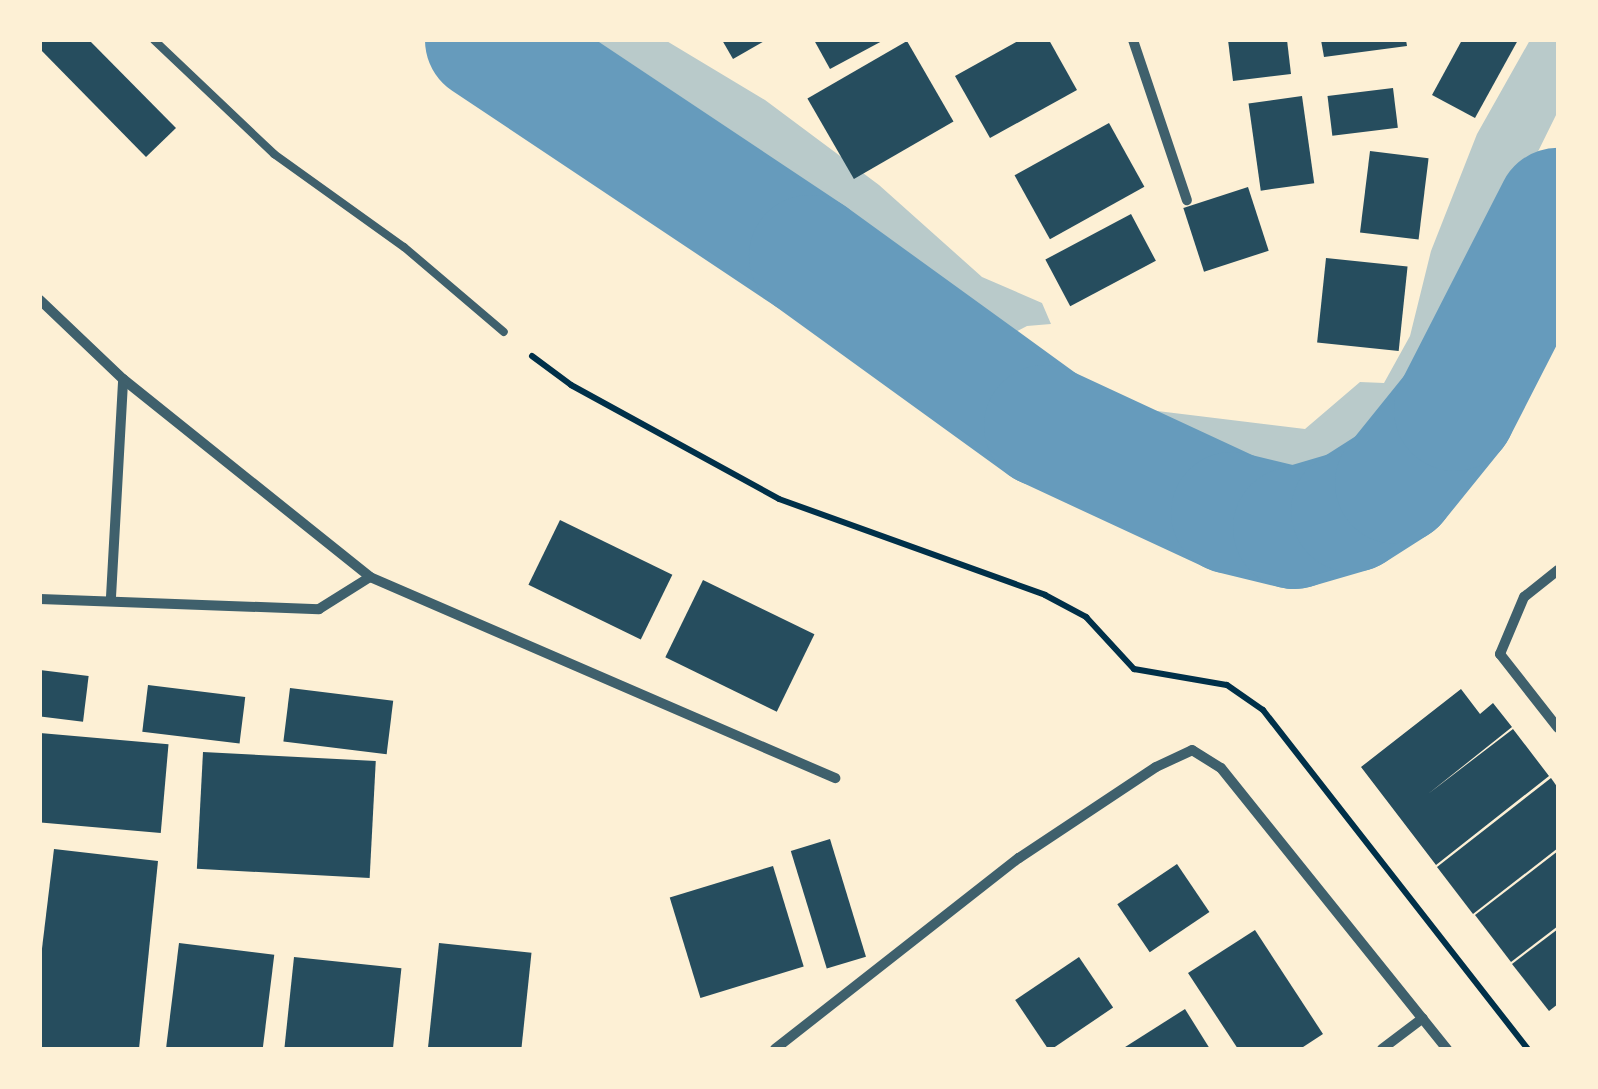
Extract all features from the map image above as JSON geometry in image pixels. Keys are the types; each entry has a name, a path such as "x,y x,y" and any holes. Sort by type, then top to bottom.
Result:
{"street":[{"path":"1133,40 1187,200"},
{"path":"40,300 123,379 370,577 835,778"},
{"path":"111,598 123,379"},
{"path":"1558,570 1524,597 1500,654 1558,728"},
{"path":"40,599 111,598 262,611 319,609 370,577"},
{"path":"775,1049 1019,858 1156,767 1192,750 1222,768 1448,1049"},
{"path":"1382,1049 1423,1018"}],"lane":[{"path":"154,40 274,154 404,247 504,332"}],"path":[{"path":"504,332 571,384 779,499 1045,595 1086,617 1134,669 1227,685 1263,710 1528,1049"}],"shaded area":[{"path":"556,40 665,40 765,100 879,185 982,277 1042,303 1051,324 1027,326 998,341 832,222"},
{"path":"1530,40 1558,40 1558,111 1435,361 1369,452 1335,474 1293,486 1246,474 1092,403 1305,429 1360,382 1384,383 1410,336 1431,251 1477,134"}],"building":[{"path":"40,40 89,40 176,128 146,157 40,49"},
{"path":"722,40 766,40 733,59"},
{"path":"814,40 884,40 830,69"},
{"path":"1020,40 1049,40 1077,90 990,138 955,76"},
{"path":"1228,40 1287,40 1291,74 1233,81"},
{"path":"1321,40 1406,40 1407,46 1324,57"},
{"path":"1462,40 1518,40 1475,118 1432,95"},
{"path":"907,41 954,122 854,179 807,98"},
{"path":"1393,88 1398,128 1332,136 1327,96"},
{"path":"1302,96 1314,183 1261,191 1249,104"},
{"path":"1109,123 1144,187 1050,239 1015,175"},
{"path":"1370,151 1429,158 1419,240 1360,232"},
{"path":"1248,187 1269,251 1204,272 1183,208"},
{"path":"1131,214 1156,261 1070,306 1045,260"},
{"path":"1326,258 1408,267 1399,351 1317,343"},
{"path":"560,520 672,575 641,640 528,585"},
{"path":"703,580 814,634 777,712 665,657"},
{"path":"40,670 89,676 83,722 40,716"},
{"path":"148,685 245,697 240,744 142,732"},
{"path":"290,688 393,701 387,754 283,742"},
{"path":"1461,689 1480,714 1493,703 1512,727 1428,794 1513,729 1549,776 1436,865 1361,767"},
{"path":"40,733 169,744 161,833 40,822"},
{"path":"203,752 376,761 370,878 197,869"},
{"path":"1551,778 1558,788 1558,848 1473,914 1437,867"},
{"path":"830,839 866,957 827,969 791,851"},
{"path":"54,849 158,861 139,1049 40,1049 40,965"},
{"path":"1558,851 1558,926 1511,962 1475,915"},
{"path":"1177,864 1209,912 1150,952 1117,904"},
{"path":"773,866 804,966 700,998 670,898"},
{"path":"1558,929 1558,1004 1549,1011 1512,964"},
{"path":"1255,930 1323,1034 1300,1049 1238,1049 1188,973"},
{"path":"179,943 274,955 263,1049 166,1048"},
{"path":"439,943 531,953 521,1049 428,1049"},
{"path":"294,957 401,968 393,1049 284,1048"},
{"path":"1079,957 1113,1008 1048,1049 1015,1000"},
{"path":"1185,1009 1210,1049 1122,1049"}],"waterway":[{"path":"486,40 810,256 1045,426 1232,513 1294,528 1352,511 1396,483 1455,410 1558,209"}]}
